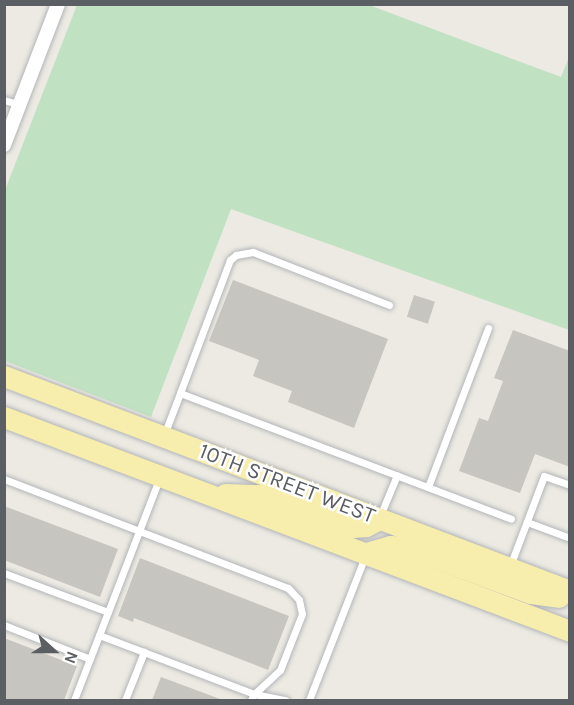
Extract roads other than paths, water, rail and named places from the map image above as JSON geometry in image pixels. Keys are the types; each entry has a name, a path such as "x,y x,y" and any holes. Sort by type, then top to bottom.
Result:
{"main road":[{"name":"10TH STREET WEST","path":"4,376 510,568 570,593"},
{"name":"10TH STREET WEST","path":"4,417 570,631"},
{"path":"209,494 260,495 353,527 366,526 379,519"},
{"path":"366,554 390,546 405,547 531,593 554,597 570,593"}],"street":[{"path":"4,146 58,4"}],"lane":[{"path":"4,100 20,105"},
{"path":"163,437 230,260 236,255 253,252 389,305"},
{"path":"428,487 488,328"},
{"path":"180,393 511,519"},
{"path":"74,700 161,475"},
{"path":"379,519 396,475"},
{"path":"510,568 544,476 570,485"},
{"path":"4,479 288,588 299,600 302,614 280,670 253,697"},
{"path":"527,522 570,538"},
{"path":"309,700 366,554"},
{"path":"4,573 108,612"},
{"path":"4,625 90,658"},
{"path":"99,635 253,697 285,700"},
{"path":"125,700 144,652"}]}
